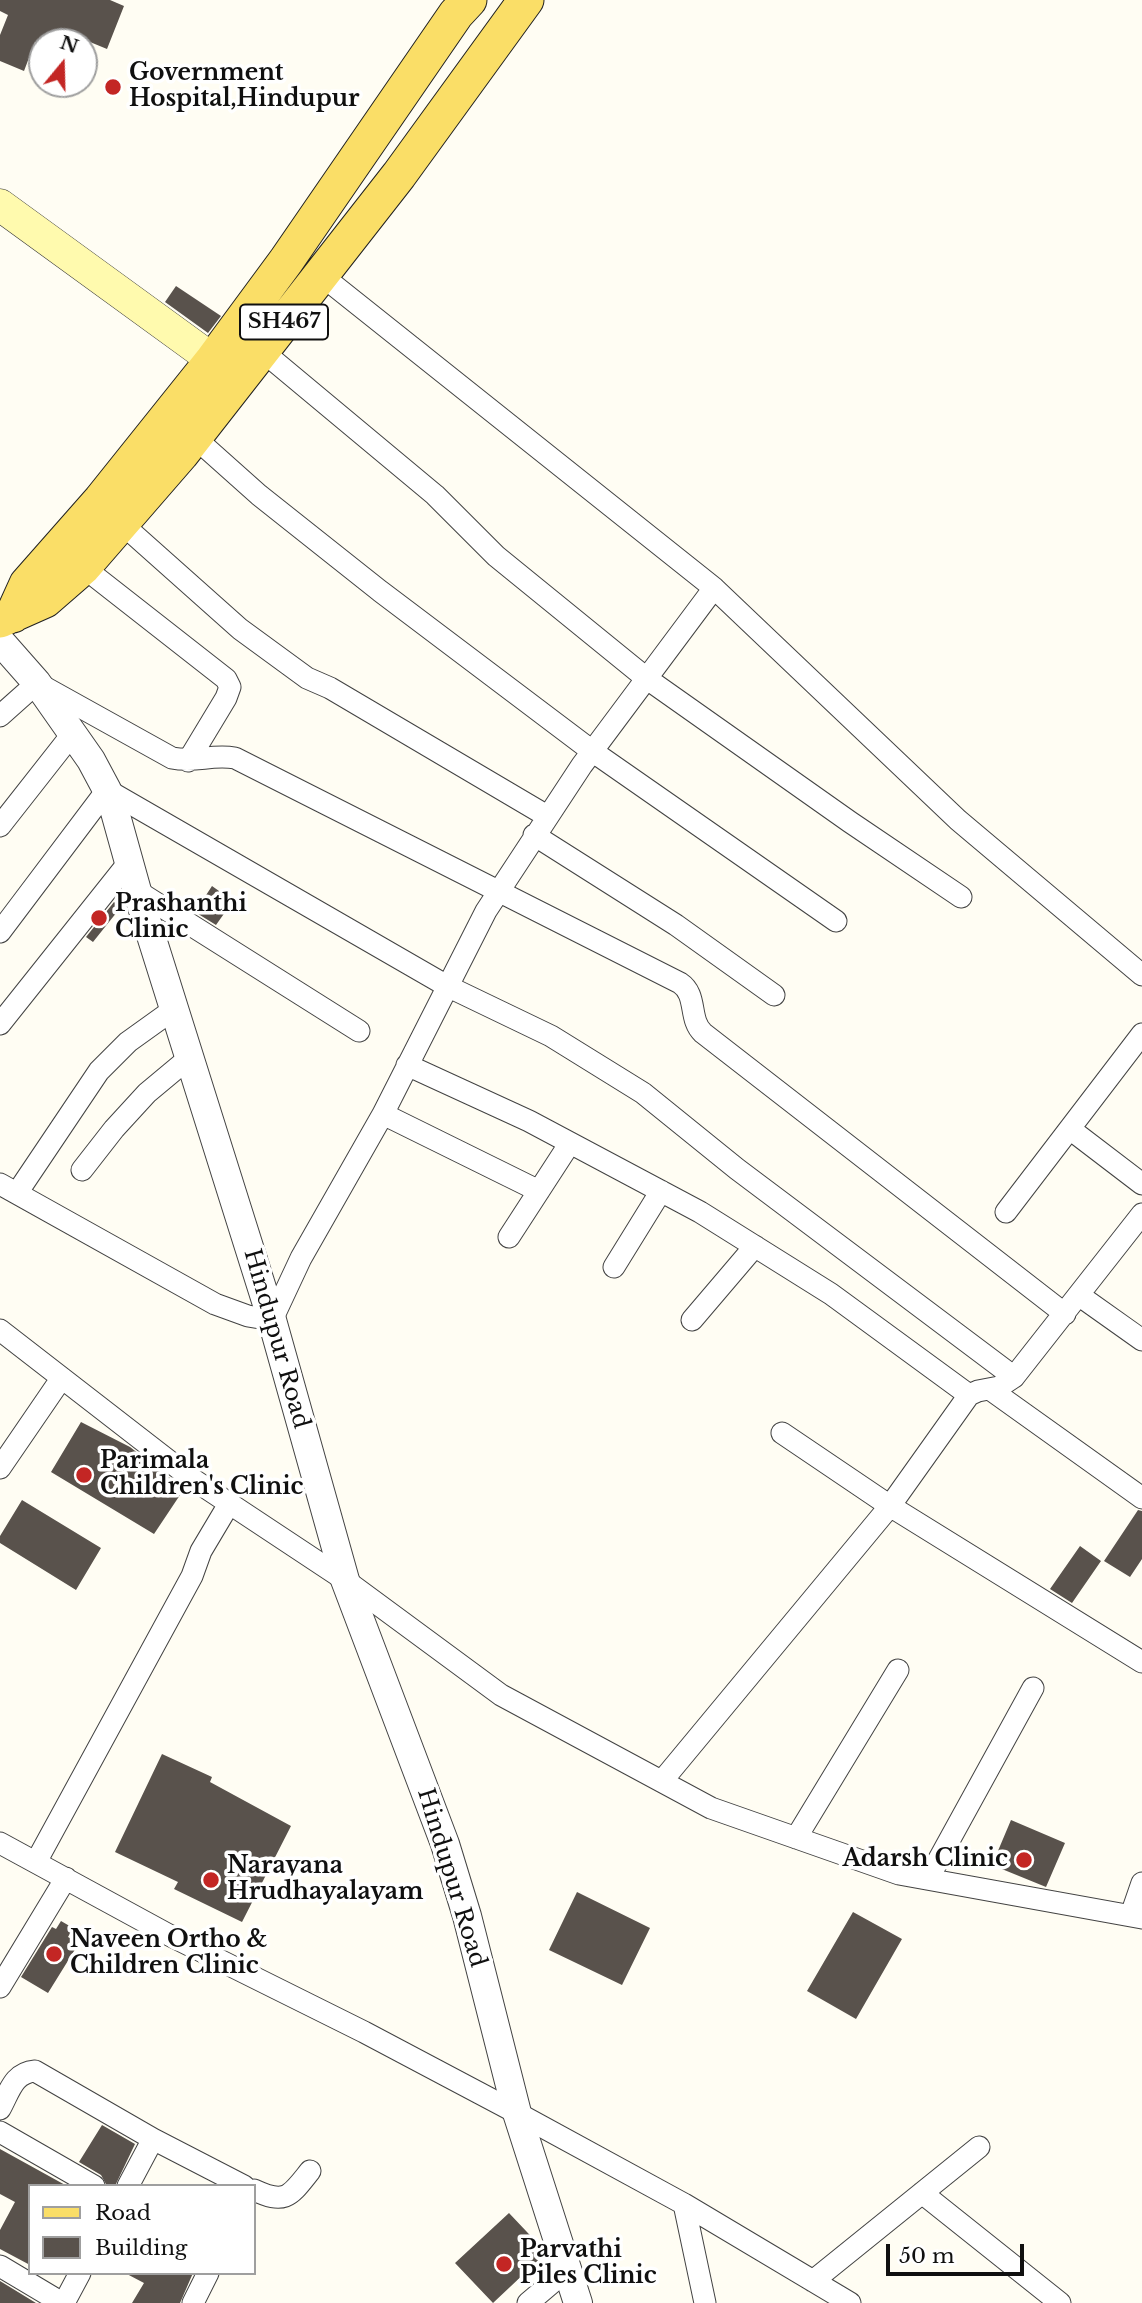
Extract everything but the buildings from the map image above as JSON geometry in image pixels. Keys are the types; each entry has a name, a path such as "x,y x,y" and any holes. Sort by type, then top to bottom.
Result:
{"main road":[{"name":"SH467","path":"4,626 45,600 83,567 194,437 399,175 526,0"},
{"name":"SH467","path":"4,626 27,584 101,500 213,360 286,261 456,5"},
{"path":"0,205 213,360"}],"street":[{"path":"321,275 714,588 958,820 1142,975"},
{"path":"235,329 435,495 496,556 646,678 961,897"},
{"path":"194,437 259,495 340,559 592,751 836,921"},
{"path":"121,523 240,629 307,678 330,688 547,816"},
{"path":"83,567 226,679 230,687 226,698 188,761"},
{"path":"174,1009 128,1042 99,1071 9,1189 215,1304 272,1321 301,1258 383,1114 498,892 592,751 714,588"},
{"name":"Hindupur Road","path":"4,626 37,683 91,760 107,790 136,891 272,1321 345,1580 445,1844 467,1916 517,2113 578,2303"},
{"path":"0,716 37,683 172,758 188,761 218,755 235,758 686,988 690,994 696,1027 703,1034 1065,1314"},
{"path":"0,826 73,733"},
{"path":"0,932 107,790 447,986 551,1036 643,1093 747,1177 1014,1377"},
{"path":"534,835 676,926 774,995"},
{"path":"0,1024 129,862"},
{"path":"136,891 359,1031"},
{"path":"1006,1212 1142,1034"},
{"path":"82,1170 114,1129 148,1093 189,1058"},
{"path":"407,1065 570,1143 700,1212 831,1294 970,1395"},
{"path":"383,1114 539,1191"},
{"path":"1070,1129 1142,1184"},
{"path":"509,1237 570,1143"},
{"path":"614,1267 662,1191"},
{"path":"662,1780 890,1506 970,1395 991,1390 1014,1377 1142,1214"},
{"path":"692,1320 755,1246"},
{"path":"1080,1296 1142,1340"},
{"path":"0,1330 191,1478 345,1580 501,1695 711,1808 899,1874 1136,1916 1142,1883"},
{"path":"0,1468 61,1379"},
{"path":"991,1390 1142,1498"},
{"path":"782,1433 890,1506 1142,1662"},
{"path":"36,1862 192,1576 201,1551 229,1504"},
{"path":"796,1838 898,1670"},
{"path":"928,1879 1033,1688"},
{"path":"0,1843 169,1935 517,2113 684,2204 849,2303"},
{"path":"0,1987 66,1878"},
{"path":"0,2109 18,2076 35,2071 153,2139 240,2184"},
{"path":"0,2132 91,2184"},
{"path":"129,2184 153,2139"},
{"path":"813,2281 979,2147"},
{"path":"256,2191 270,2198 281,2199 291,2194 310,2171"},
{"path":"922,2193 1060,2303"},
{"path":"684,2204 705,2303"},
{"path":"0,2266 63,2303 79,2275"},
{"path":"528,2303 567,2270"},
{"path":"193,2303 207,2275"}],"place":[{"name":"Government Hospital,Hindupur","path":"113,87"},
{"name":"Prashanthi Clinic","path":"99,918"},
{"name":"Parimala Children's Clinic","path":"84,1475"},
{"name":"Adarsh Clinic","path":"1024,1860"},
{"name":"Narayana Hrudhayalayam","path":"211,1880"},
{"name":"Naveen Ortho & Children Clinic","path":"54,1954"},
{"name":"Parvathi Piles Clinic","path":"504,2264"}]}
